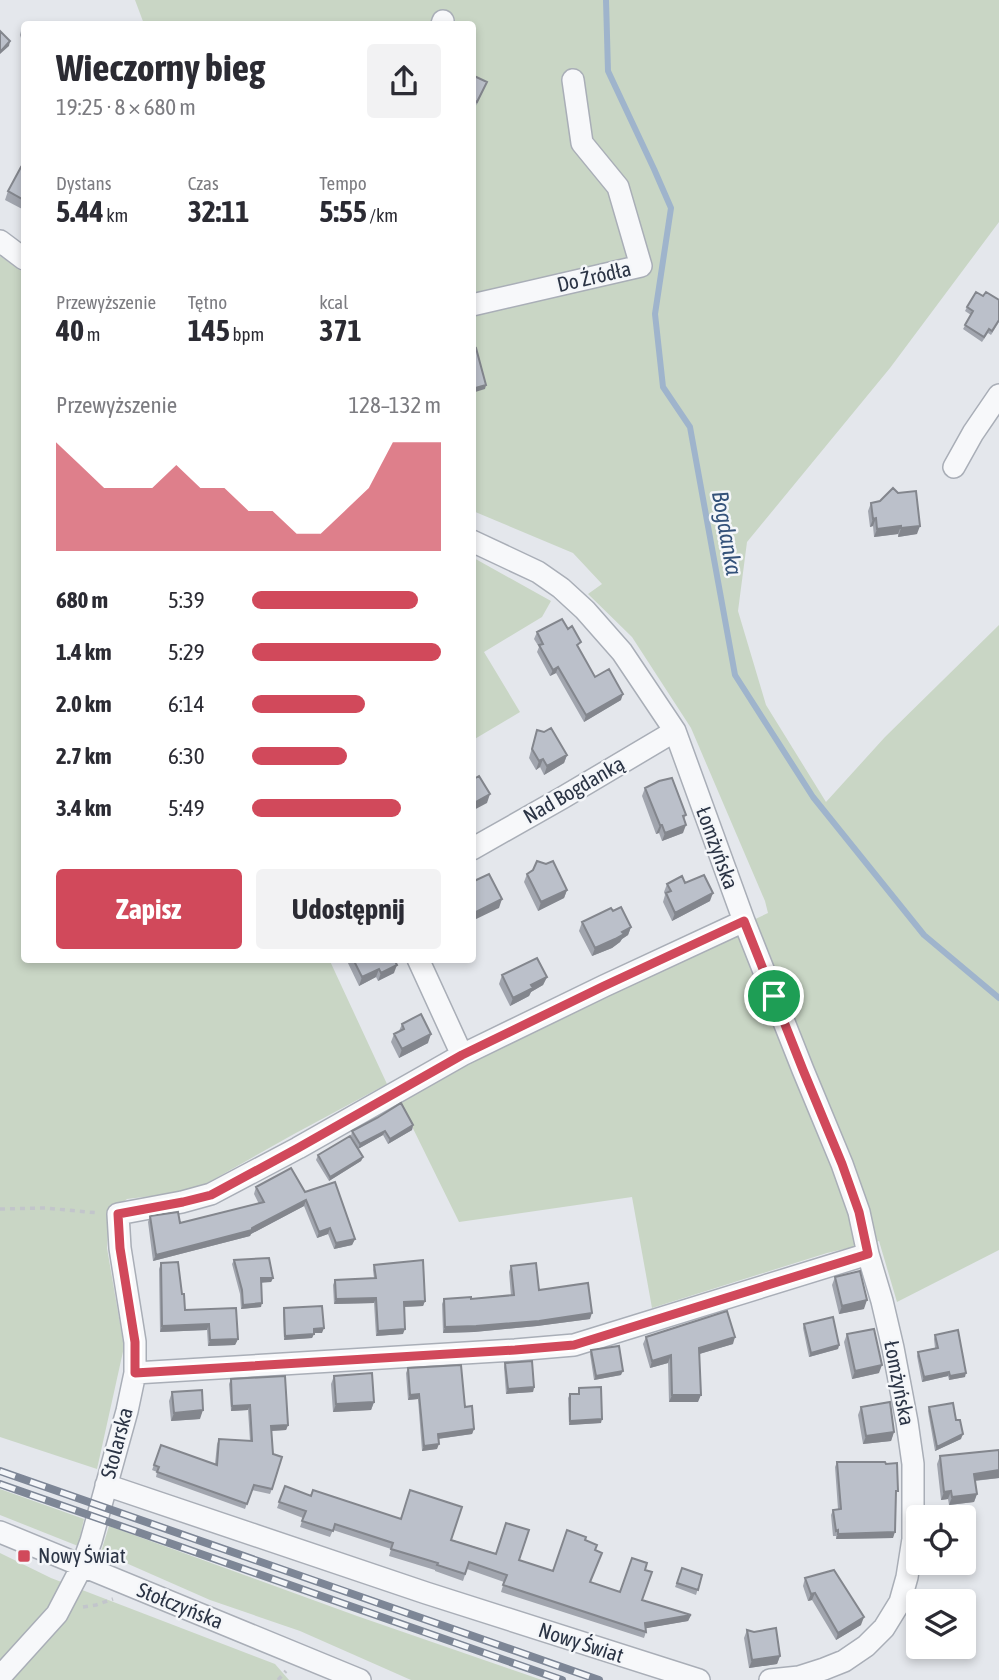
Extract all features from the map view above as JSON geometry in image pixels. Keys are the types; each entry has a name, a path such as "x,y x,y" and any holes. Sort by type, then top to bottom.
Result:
{"street":[{"name":"Do Źródła","path":"476,304 641,266 618,187 582,143 573,80"},
{"path":"0,241 21,258"},
{"path":"954,467 999,395"},
{"name":"Łomżyńska","path":"476,543 538,572 561,588 622,652 675,731 744,921 859,1212 890,1336 913,1464 913,1539 907,1577 900,1602 884,1628 840,1670 770,1680"},
{"name":"Nad Bogdanką","path":"476,847 675,731"},
{"path":"118,1214 211,1195 462,1055 744,921"},
{"path":"420,963 462,1055"},
{"name":"Stolarska","path":"0,1677 57,1614 82,1566 120,1436 135,1373 135,1342 120,1248 118,1214"},
{"path":"135,1373 574,1345 868,1254"},
{"name":"Nowy Świat","path":"106,1485 426,1593 699,1680"},
{"name":"Stołczyńska","path":"0,1532 360,1680"}],"path":[{"path":"0,1209 45,1208 118,1214"},
{"path":"57,1614 116,1598"}],"green space":[{"path":"135,0 999,0 999,222 890,368 747,542 738,611 766,705 826,802 885,737 999,625 999,1250 897,1302 879,1241 827,1253 652,1308 632,1197 459,1222 398,1098 768,913 765,901 691,728 632,637 588,594 602,584 573,553 476,512 476,21 143,21"},
{"path":"0,256 21,271 21,963 331,963 387,1084 193,1191 127,1199 113,1210 107,1248 124,1347 97,1469 0,1437"},
{"path":"476,559 551,601 542,617 484,652 520,712 476,738"},
{"path":"0,1489 84,1519 78,1546 0,1515"},
{"path":"109,1526 542,1680 411,1680 300,1631 210,1600 101,1552"},
{"path":"0,1553 51,1578 275,1664 289,1680 0,1680"}],"building":[{"path":"0,31 10,41 0,52"},
{"path":"476,77 487,82 476,101"},
{"path":"21,167 21,198 8,191"},
{"path":"976,292 983,296 986,292 999,300 999,320 984,337 965,325 973,311 967,307"},
{"path":"476,348 486,385 476,388"},
{"path":"893,488 898,493 916,491 920,526 877,529 871,503 880,501"},
{"path":"562,619 568,629 572,626 581,642 577,645 595,677 609,669 623,694 586,715 558,667 553,670 539,645 543,644 537,632"},
{"path":"551,728 567,755 547,766 543,759 539,761 532,749 537,730 544,732"},
{"path":"479,776 490,794 476,802 476,778"},
{"path":"672,778 686,815 683,816 686,825 665,833 645,788"},
{"path":"537,861 546,864 553,861 567,890 541,902 527,874 533,870"},
{"path":"489,874 502,899 476,912 476,880"},
{"path":"704,875 713,893 675,913 666,893 671,891 667,884 682,876 685,883"},
{"path":"621,907 631,927 622,932 624,934 595,948 582,922 611,908 613,911"},
{"path":"537,958 547,977 513,998 502,975"},
{"path":"355,963 397,965 381,973 379,969 362,977"},
{"path":"421,1014 431,1034 402,1049 394,1034 404,1029 402,1024"},
{"path":"401,1103 413,1125 390,1139 385,1131 360,1144 352,1131"},
{"path":"350,1136 363,1157 330,1177 318,1155"},
{"path":"291,1168 305,1192 335,1182 355,1239 336,1243 330,1228 319,1232 306,1200 252,1230 156,1255 150,1216 178,1212 180,1223 264,1202 256,1187"},
{"path":"269,1258 273,1278 261,1278 262,1303 243,1305 234,1260"},
{"path":"423,1260 425,1301 404,1302 405,1329 378,1331 376,1298 336,1299 335,1280 376,1278 374,1265"},
{"path":"178,1262 185,1310 236,1308 238,1339 210,1340 209,1324 162,1326 161,1263"},
{"path":"536,1263 539,1290 588,1283 592,1313 539,1321 445,1327 444,1299 514,1295 511,1266"},
{"path":"860,1271 867,1300 842,1306 835,1277"},
{"path":"322,1306 324,1328 314,1329 314,1334 285,1336 284,1308"},
{"path":"727,1311 735,1337 699,1348 701,1395 672,1395 671,1355 652,1361 646,1337"},
{"path":"833,1317 839,1345 811,1353 804,1324"},
{"path":"874,1329 882,1365 855,1371 847,1334"},
{"path":"958,1330 966,1373 950,1376 949,1372 924,1377 918,1352 938,1348 935,1335"},
{"path":"619,1346 623,1371 596,1376 591,1350"},
{"path":"532,1361 534,1387 508,1389 505,1363"},
{"path":"461,1365 465,1407 472,1406 474,1429 438,1434 439,1444 424,1446 419,1394 410,1395 408,1368"},
{"path":"372,1373 374,1402 336,1404 334,1376"},
{"path":"285,1376 288,1425 271,1426 273,1454 282,1457 272,1489 254,1485 247,1504 157,1472 159,1467 154,1465 161,1445 217,1465 219,1439 252,1441 250,1405 232,1406 231,1379"},
{"path":"601,1387 602,1419 570,1421 570,1394 579,1394 579,1388"},
{"path":"202,1390 203,1410 174,1413 172,1392"},
{"path":"890,1402 894,1432 866,1436 861,1407"},
{"path":"953,1403 956,1420 960,1420 963,1434 937,1447 929,1407"},
{"path":"999,1450 999,1470 974,1474 977,1494 952,1497 951,1491 944,1492 940,1456"},
{"path":"837,1462 897,1463 895,1532 838,1534 833,1510 841,1509"},
{"path":"285,1486 311,1496 313,1490 401,1519 410,1490 462,1507 451,1540 496,1554 506,1523 529,1530 519,1560 553,1571 567,1530 586,1537 585,1540 597,1545 595,1550 602,1553 590,1582 620,1592 632,1558 647,1563 645,1570 652,1572 642,1600 691,1615 645,1623 646,1632 503,1585 507,1575 469,1562 465,1574 391,1549 393,1543 335,1524 333,1531 302,1521 306,1511 279,1502"},
{"path":"682,1568 702,1575 698,1590 677,1583"},
{"path":"834,1570 864,1617 838,1633 815,1593 811,1594 805,1578"},
{"path":"776,1628 780,1656 752,1660 747,1630 754,1632"}],"waterway":[{"name":"Bogdanka","path":"606,0 608,71 671,208 655,314 663,387 690,427 735,675 813,797 924,935 999,998"}],"railway":[{"path":"0,1471 599,1680"},
{"path":"0,1484 562,1680"}],"place":[{"name":"Nowy Świat","path":"24,1556"}],"route":[{"path":"744,921 774,996 842,1164 859,1212 868,1254 574,1345 135,1373 135,1342 120,1248 118,1214 211,1195 462,1055 744,921"}]}
